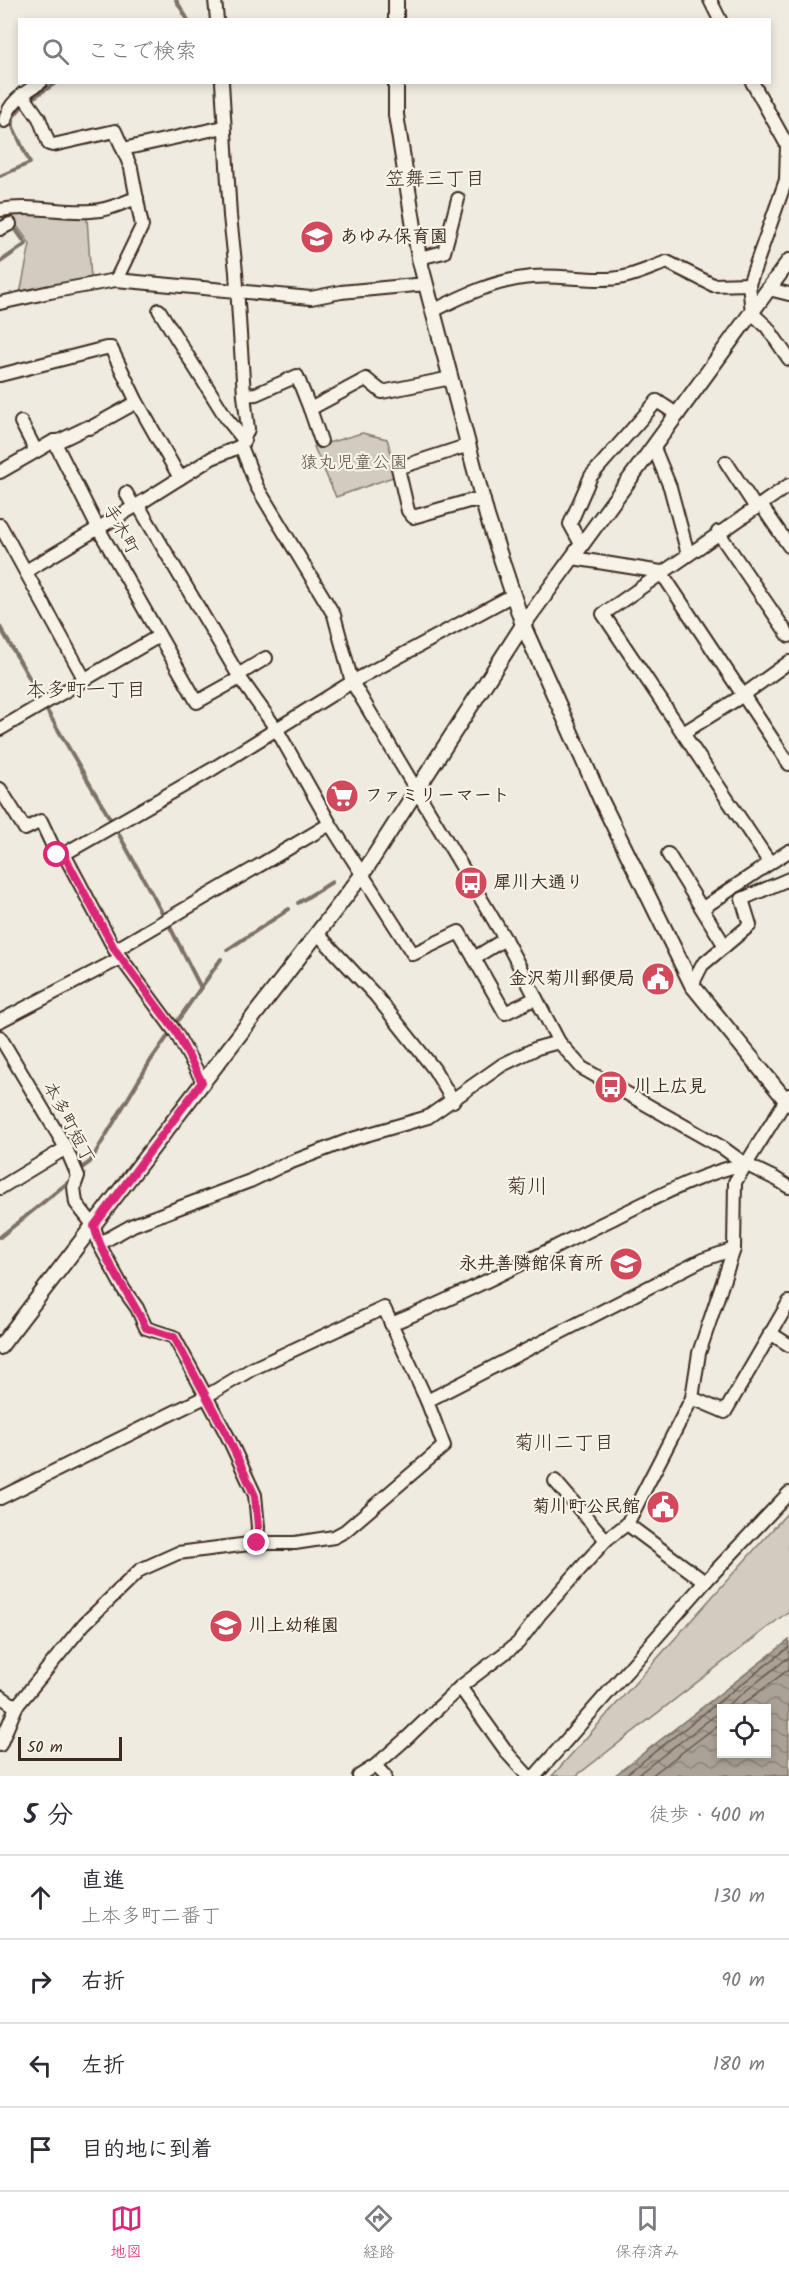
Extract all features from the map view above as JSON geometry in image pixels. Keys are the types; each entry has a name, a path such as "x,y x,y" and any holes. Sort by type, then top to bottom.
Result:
{"street":[{"path":"396,0 396,18"},
{"path":"710,0 719,18"},
{"path":"4,121 6,113 22,94 38,84"},
{"path":"26,571 212,458 243,443 248,429 222,84"},
{"path":"359,1776 375,1766 460,1687 518,1643 540,1614 606,1540 627,1524 692,1398 699,1353 734,1249 735,1182 788,1100 692,985 601,800 523,624 468,445 419,258 396,115 396,84"},
{"path":"753,84 788,144 786,180 749,284 752,313 767,327 789,359"},
{"path":"22,94 39,118 49,144 115,131 131,168 142,226 116,280"},
{"path":"123,150 224,127"},
{"path":"0,210 42,208 89,212 105,210 137,198"},
{"path":"419,258 444,252 459,199"},
{"path":"0,1347 362,875 523,624 789,261"},
{"path":"433,311 470,292 521,279 556,275 622,278 667,262 713,285 749,284"},
{"path":"0,303 50,291 116,280 311,298 341,292 426,284"},
{"path":"769,289 789,294"},
{"path":"159,310 243,443 257,487 334,615 352,682 505,939 560,1042 582,1068 723,1148 745,1164 789,1187"},
{"path":"0,375 111,348 137,402 180,478"},
{"path":"244,395 256,394 297,376 321,441"},
{"path":"310,409 366,379 382,392 451,378"},
{"path":"582,546 570,524 591,476 657,401 678,415"},
{"path":"0,472 54,441 59,441 88,426 90,428 137,402"},
{"path":"21,422 36,451"},
{"name":"手木町","path":"54,441 99,528 198,702 239,676"},
{"path":"468,445 398,468 408,512 413,517 469,501 484,501"},
{"path":"654,448 670,487 688,554"},
{"path":"726,462 789,546"},
{"path":"770,863 603,614 718,532 789,485"},
{"path":"126,493 239,676 277,730 330,824 413,954 459,932 505,1013 536,998"},
{"path":"0,525 85,680"},
{"path":"718,532 789,636"},
{"path":"573,558 661,572 789,764"},
{"path":"0,789 25,829 41,821 57,855 64,855 277,730 352,682 513,595"},
{"path":"0,729 159,636"},
{"path":"239,676 266,658"},
{"path":"683,733 742,696 789,662"},
{"path":"0,1021 118,954 330,824"},
{"path":"703,908 789,851"},
{"path":"668,854 725,946"},
{"path":"64,855 118,954 176,1032 202,1082"},
{"path":"692,985 702,965 750,925 742,899 789,879"},
{"path":"317,933 376,996 434,1069 453,1101"},
{"path":"474,958 505,939"},
{"name":"本多町短丁","path":"0,1037 66,1148 78,1176 74,1187 76,1203 94,1226"},
{"path":"99,1244 133,1225 249,1181 281,1166 352,1139 428,1117 502,1065 537,1048 560,1042"},
{"path":"0,1188 66,1148"},
{"path":"392,1324 436,1306 675,1188 720,1169 745,1164"},
{"path":"94,1226 99,1244 124,1290 137,1308 146,1328 174,1337 227,1435 255,1496 257,1543"},
{"path":"427,1401 702,1260 734,1249"},
{"path":"692,1398 725,1412 789,1302"},
{"path":"0,1497 205,1397 252,1369 384,1308 427,1401 444,1446 345,1531 334,1537 295,1543 257,1543 178,1553 140,1570 84,1624 16,1707 0,1745"},
{"path":"770,1333 789,1345"},
{"path":"555,1481 606,1540"},
{"path":"535,1776 705,1582 789,1493"},
{"path":"627,1524 705,1582"},
{"path":"460,1687 509,1755 528,1776"},
{"path":"0,1696 16,1707"},
{"path":"375,1766 385,1776"}],"green space":[{"path":"11,211 44,211 87,217 91,280 20,294 30,244 12,219 7,216"},
{"name":"猿丸児童公園","path":"362,433 387,439 395,466 393,477 336,497 314,447"},
{"path":"789,1511 789,1611 576,1776 552,1776"}],"water":[{"path":"789,1640 789,1776 614,1776"}],"waterway":[{"path":"176,0 187,18"},
{"path":"31,99 54,84"},
{"path":"0,176 30,163 13,127 13,117 23,105"},
{"path":"0,214 12,224 26,244 0,262"},
{"path":"0,627 42,700"},
{"path":"46,709 112,822"},
{"path":"117,831 164,916"},
{"path":"298,903 332,882"},
{"path":"227,950 289,909"},
{"path":"169,925 201,988"},
{"path":"176,1023 221,959"},
{"path":"83,1167 90,1162 151,1060 170,1033"},
{"path":"0,1237 71,1180"}],"place":[{"name":"あゆみ保育園","path":"317,237"},
{"name":"ファミリーマート","path":"342,796"},
{"name":"犀川大通り","path":"471,883"},
{"name":"金沢菊川郵便局","path":"658,979"},
{"name":"川上広見","path":"611,1087"},
{"name":"永井善隣館保育所","path":"626,1264"},
{"name":"菊川町公民館","path":"663,1507"},
{"name":"川上幼稚園","path":"226,1626"}],"district":[{"name":"笠舞三丁目","path":"435,180"},
{"name":"本多町一丁目","path":"86,691"},
{"name":"菊川","path":"527,1187"},
{"name":"菊川二丁目","path":"564,1444"}],"route":[{"path":"57,855 64,855 115,950 176,1032 202,1082 94,1226 99,1244 124,1290 137,1308 146,1328 174,1337 227,1435 255,1496 257,1543"}]}
